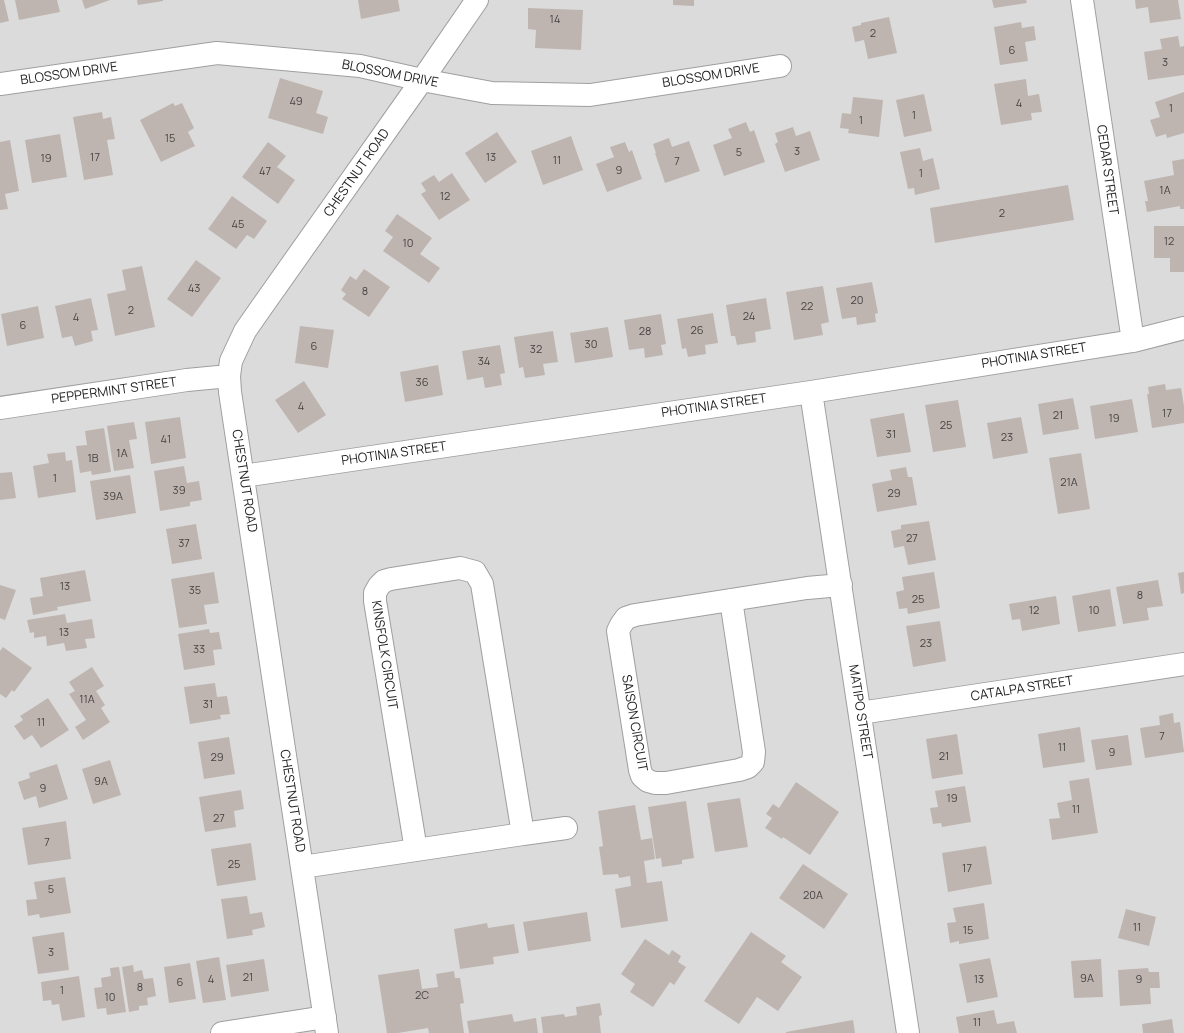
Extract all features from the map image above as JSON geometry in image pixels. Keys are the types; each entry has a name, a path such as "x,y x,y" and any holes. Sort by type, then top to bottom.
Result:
{"street":[{"name":"CHESTNUT ROAD","path":"326,1025 230,392 229,376 231,361 245,331 477,0"},
{"name":"CEDAR STREET","path":"1082,0 1133,341"},
{"name":"BLOSSOM DRIVE","path":"0,84 216,53 360,66 422,80 492,93 590,94 780,66"},
{"name":"PHOTINIA STREET","path":"243,476 811,392 1133,341 1184,328"},
{"name":"PEPPERMINT STREET","path":"0,408 172,382 229,376"},
{"name":"MATIPO STREET","path":"811,392 908,1033"},
{"name":"KINSFOLK CIRCUIT","path":"416,850 375,601 375,593 379,586 390,579 460,568 475,572 482,584 523,834"},
{"name":"SAISON CIRCUIT","path":"731,600 754,752 753,762 748,767 739,770 666,783 655,783 648,781 642,776 640,770 618,631 626,618 635,615 807,588 841,585"},
{"name":"CATALPA STREET","path":"860,713 1184,664"},
{"path":"302,867 566,828"},
{"path":"222,1033 326,1025"}],"shaded area":[{"path":"0,0 1184,0 1184,1033 0,1033"}],"building":[{"path":"0,0 4,0 9,21 0,23"},
{"path":"15,0 57,0 60,12 19,20"},
{"path":"82,0 110,0 85,9"},
{"path":"137,0 163,0 163,1 138,5"},
{"path":"358,0 398,0 400,11 361,19"},
{"path":"673,0 694,0 694,6 673,5"},
{"path":"992,0 1026,0 1027,3 994,8"},
{"path":"1135,0 1178,0 1181,19 1150,23 1148,7 1136,9"},
{"path":"528,8 583,10 581,50 535,48 536,30 528,29"},
{"path":"889,17 897,53 868,59 864,40 855,42 852,27 861,25 861,23"},
{"path":"1021,22 1022,28 1034,26 1036,40 1025,42 1028,61 1000,65 994,27"},
{"path":"1178,36 1180,47 1184,46 1184,75 1148,80 1144,52 1162,49 1160,39"},
{"path":"280,78 323,91 316,113 328,117 323,134 268,118"},
{"path":"1026,79 1028,96 1039,94 1042,112 1031,113 1032,120 1001,125 994,84"},
{"path":"1184,92 1184,133 1167,138 1166,134 1156,137 1150,120 1160,117 1155,102"},
{"path":"924,94 932,131 904,137 896,100"},
{"path":"853,97 883,100 879,137 848,133 849,129 840,128 842,113 851,114"},
{"path":"173,103 175,106 182,103 194,128 188,132 195,146 161,162 140,120"},
{"path":"102,112 103,119 111,117 115,139 107,140 113,175 84,180 73,117"},
{"path":"746,122 750,132 754,130 765,162 724,176 713,145 732,138 728,129"},
{"path":"793,127 796,136 810,131 820,160 785,172 775,144 778,142 775,133"},
{"path":"497,132 517,162 485,183 465,153"},
{"path":"60,134 67,177 32,183 25,140"},
{"path":"571,136 583,170 543,185 531,151"},
{"path":"669,138 672,147 689,141 700,171 665,183 653,144"},
{"path":"10,140 19,191 5,194 8,209 0,210 0,142"},
{"path":"268,142 286,156 277,167 295,180 278,204 242,177"},
{"path":"625,142 629,152 632,150 642,179 607,192 596,164 614,157 610,147"},
{"path":"920,148 923,161 933,158 940,189 915,195 914,188 908,189 900,152"},
{"path":"1184,159 1184,209 1180,209 1180,206 1147,212 1145,201 1148,201 1144,181 1174,175 1172,161"},
{"path":"452,173 470,200 439,220 421,194 426,191 421,183 434,175 439,182"},
{"path":"1068,185 1074,220 935,243 930,208"},
{"path":"232,196 267,221 254,239 247,235 236,249 208,229"},
{"path":"397,214 432,238 420,254 440,268 429,283 383,251 393,237 385,231"},
{"path":"1154,226 1184,226 1184,272 1170,272 1170,258 1154,258"},
{"path":"196,260 221,278 192,317 167,299"},
{"path":"142,266 155,327 115,336 107,294 126,290 122,270"},
{"path":"364,269 390,287 369,317 342,299 346,294 341,290 350,276 356,280"},
{"path":"872,282 878,313 875,314 876,322 857,325 856,317 842,319 836,288"},
{"path":"823,286 829,322 821,324 823,335 794,340 786,292"},
{"path":"91,298 98,330 91,331 93,341 75,346 72,336 62,338 55,306"},
{"path":"766,298 771,329 755,332 756,342 737,345 735,336 731,336 726,305"},
{"path":"38,306 44,338 7,346 1,314"},
{"path":"713,313 718,343 705,345 706,354 688,357 686,348 682,349 677,319"},
{"path":"661,314 666,344 661,345 663,355 645,358 644,348 629,350 624,320"},
{"path":"300,326 334,330 328,368 295,363"},
{"path":"608,327 613,357 575,363 570,333"},
{"path":"553,331 558,362 543,364 545,375 525,378 523,367 519,368 514,337"},
{"path":"500,345 505,373 500,374 502,385 485,388 483,377 467,380 462,351"},
{"path":"438,365 443,395 405,402 400,372"},
{"path":"304,381 326,415 298,433 275,400"},
{"path":"1165,384 1166,390 1181,388 1184,406 1184,423 1152,428 1147,394 1149,394 1148,387"},
{"path":"1073,398 1079,429 1043,435 1038,404"},
{"path":"1132,399 1138,432 1095,439 1090,406"},
{"path":"958,400 966,447 933,452 925,405"},
{"path":"904,413 911,452 877,457 870,419"},
{"path":"180,417 186,458 151,464 145,422"},
{"path":"1021,417 1028,453 993,459 987,423"},
{"path":"134,422 137,439 129,440 134,468 114,471 107,426"},
{"path":"104,428 111,472 92,475 91,471 80,473 76,446 87,445 85,431"},
{"path":"65,452 66,461 72,460 76,492 38,498 33,466 49,463 47,454"},
{"path":"1081,453 1090,509 1058,514 1049,458"},
{"path":"184,466 187,483 199,481 202,500 190,502 190,506 160,511 154,471"},
{"path":"906,467 908,477 912,477 917,505 877,512 872,484 892,480 890,470"},
{"path":"12,472 16,498 0,500 0,473"},
{"path":"130,475 136,513 96,520 90,481"},
{"path":"929,521 936,560 908,565 904,546 894,548 891,531 901,529 901,525"},
{"path":"196,524 202,559 172,564 166,529"},
{"path":"85,570 91,601 57,607 58,610 33,615 30,598 43,596 40,578"},
{"path":"214,572 219,603 204,605 207,624 179,628 171,579"},
{"path":"934,572 940,608 908,614 907,608 899,609 896,592 904,590 902,577"},
{"path":"1184,572 1184,593 1181,594 1178,573"},
{"path":"1158,580 1163,606 1147,608 1149,620 1123,624 1116,587"},
{"path":"0,585 16,590 5,620 0,618"},
{"path":"1110,589 1116,626 1078,632 1072,596"},
{"path":"1056,596 1060,624 1022,631 1020,619 1012,620 1009,604"},
{"path":"65,614 67,623 92,619 95,638 85,639 87,648 66,651 64,643 47,646 46,636 34,638 34,632 30,633 27,620"},
{"path":"940,621 946,661 913,667 906,626"},
{"path":"209,629 210,633 219,632 222,649 213,650 215,665 184,670 178,634"},
{"path":"3,647 32,668 14,692 12,690 6,698 0,694 0,651"},
{"path":"92,667 104,686 96,691 105,705 101,708 110,722 83,740 75,727 86,720 69,694 75,691 69,682"},
{"path":"215,683 217,697 227,696 230,714 220,715 221,719 190,724 184,687"},
{"path":"48,698 69,730 41,748 32,735 24,740 14,726 23,720 20,716"},
{"path":"1173,713 1174,723 1180,722 1184,752 1145,758 1140,728 1160,725 1159,716"},
{"path":"1080,727 1085,762 1043,768 1038,734"},
{"path":"957,734 963,774 932,779 926,739"},
{"path":"1128,735 1132,765 1096,770 1091,740"},
{"path":"229,737 235,774 204,779 198,742"},
{"path":"110,760 121,795 93,804 82,769"},
{"path":"57,764 68,799 39,808 36,796 24,800 18,782 30,778 29,773"},
{"path":"1089,778 1098,833 1052,840 1049,819 1060,818 1057,803 1072,800 1069,781"},
{"path":"796,782 839,812 810,855 783,837 782,839 765,828 772,818 766,814 773,804 779,808"},
{"path":"965,786 971,822 942,827 941,823 933,824 930,808 938,807 935,791"},
{"path":"241,790 244,809 234,811 236,827 205,832 199,797"},
{"path":"740,798 748,847 715,852 707,803"},
{"path":"686,801 694,858 682,860 682,864 662,867 661,858 656,859 648,807"},
{"path":"635,805 641,840 652,838 655,859 644,861 647,883 662,881 668,921 621,928 615,889 631,886 630,876 619,878 618,874 603,875 599,847 603,846 598,811"},
{"path":"66,821 71,859 28,865 22,828"},
{"path":"251,843 256,880 217,886 211,849"},
{"path":"986,846 992,884 948,892 942,853"},
{"path":"803,864 848,894 824,929 779,898"},
{"path":"65,877 71,913 40,918 39,914 28,916 26,900 37,899 34,882"},
{"path":"247,896 250,914 262,912 265,927 252,930 253,935 227,939 221,899"},
{"path":"984,903 989,939 959,944 959,941 950,943 947,923 956,922 953,908"},
{"path":"1126,909 1156,917 1149,946 1118,938"},
{"path":"587,912 591,941 528,951 523,922"},
{"path":"487,923 488,928 514,924 519,953 493,957 494,964 460,969 454,929"},
{"path":"64,932 69,970 38,974 32,937"},
{"path":"751,932 786,956 781,962 802,977 778,1011 757,997 739,1024 704,1001"},
{"path":"645,939 669,955 672,950 681,956 678,962 686,967 674,985 670,982 653,1007 630,992 635,984 621,974"},
{"path":"219,957 226,1000 203,1003 196,961"},
{"path":"990,958 998,997 967,1003 959,964"},
{"path":"264,959 269,991 231,997 226,965"},
{"path":"1101,959 1103,997 1074,998 1071,961"},
{"path":"190,963 196,999 169,1003 164,967"},
{"path":"133,965 134,972 142,970 144,979 153,978 156,996 147,998 148,1005 139,1006 139,1010 129,1012 122,967"},
{"path":"119,967 126,1012 107,1015 106,1008 97,1009 94,988 102,987 101,978 111,976 110,968"},
{"path":"1148,968 1149,972 1159,972 1160,988 1150,988 1151,1004 1120,1006 1118,970"},
{"path":"419,969 422,989 438,987 436,974 454,971 455,978 460,978 464,1003 460,1004 464,1033 429,1033 428,1028 398,1033 387,1033 378,975"},
{"path":"79,976 85,1017 62,1021 59,1004 52,1005 51,1000 43,1001 41,982"},
{"path":"600,1003 602,1015 599,1016 601,1033 543,1033 541,1017 564,1014 565,1017 577,1015 576,1007"},
{"path":"994,1010 997,1024 1014,1021 1017,1033 959,1033 956,1017"},
{"path":"512,1014 514,1022 536,1018 538,1033 469,1033 467,1021"},
{"path":"1172,1019 1174,1033 1143,1033 1142,1024"},
{"path":"853,1020 855,1033 786,1033 786,1032"}]}
